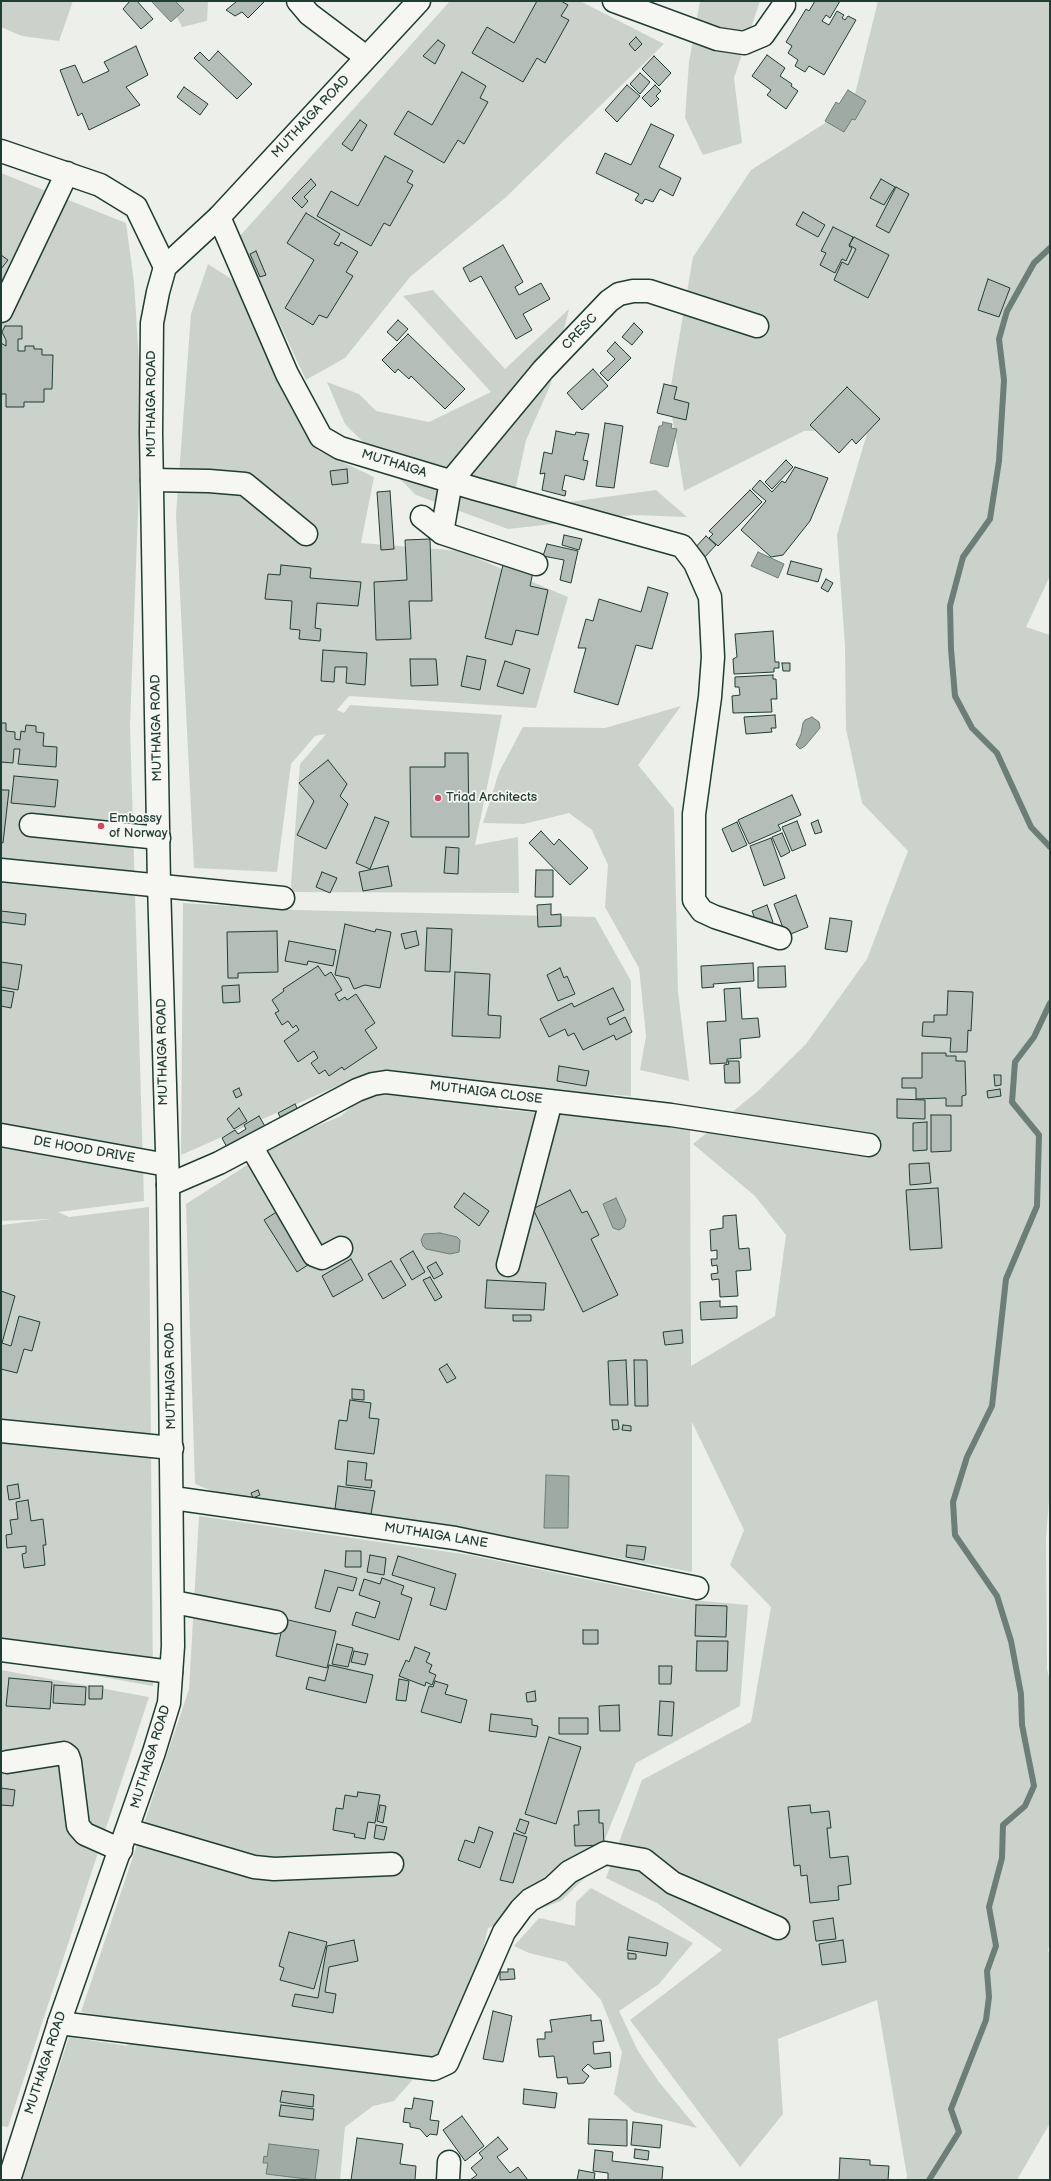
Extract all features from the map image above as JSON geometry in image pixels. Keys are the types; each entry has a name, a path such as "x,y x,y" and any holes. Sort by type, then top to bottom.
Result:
{"street":[{"path":"298,1 309,14 366,57"},
{"name":"MUTHAIGA ROAD","path":"9,2180 60,2023 124,1840 168,1703 171,1672 174,1602 173,1498 167,1175 159,884 152,480 152,323 158,292 166,267 219,217 419,1"},
{"path":"614,1 717,39 744,43 763,35 784,5"},
{"path":"1,150 100,185 136,207 166,267"},
{"path":"1,311 67,173"},
{"name":"MUTHAIGA","path":"219,217 288,374 321,437 340,448 682,546 695,563 710,597 713,657 708,712 694,814 694,900 702,911 715,917 780,938"},
{"name":"CRESC","path":"451,481 543,370 609,301 619,294 633,291 649,291 757,326"},
{"path":"152,480 209,481 245,484 306,534"},
{"path":"442,533 451,481"},
{"path":"422,517 442,533 536,564"},
{"path":"31,825 159,838"},
{"path":"1,870 159,884 283,898"},
{"name":"MUTHAIGA CLOSE","path":"167,1175 219,1163 357,1090 373,1084 386,1082 671,1115 869,1145"},
{"path":"508,1265 552,1101"},
{"name":"DE HOOD DRIVE","path":"1,1135 167,1175"},
{"path":"251,1146 314,1255 322,1258 341,1248"},
{"path":"1,1431 172,1448"},
{"name":"MUTHAIGA LANE","path":"173,1498 456,1538 697,1588"},
{"path":"174,1602 276,1622"},
{"path":"1,1650 171,1672"},
{"path":"7,1762 64,1753 70,1762 78,1826 85,1834 124,1840 254,1867 274,1869 392,1864"},
{"path":"60,2023 434,2069 446,2063 504,1932 521,1909 530,1900 552,1888 569,1872 605,1853 644,1860 673,1883 778,1928"}],"shaded area":[{"path":"1,1 73,1 59,41 22,36 1,27"},
{"path":"151,1 175,1 184,10 171,22"},
{"path":"169,1 208,1 207,21 182,27"},
{"path":"450,1 580,1 664,44 505,198 410,277 345,358 306,380 239,237"},
{"path":"700,1 760,1 734,78 742,143 703,155 685,118 689,62"},
{"path":"878,1 1050,1 1050,576 1026,627 1050,635 1050,1488 1046,1538 1047,1669 1050,1681 1050,1942 1048,1950 1050,1956 1050,2123 1017,2180 906,2180 907,2176 877,2000 778,2039 783,2114 740,2167 630,2020 722,1950 657,1903 606,1878 642,1780 751,1722 771,1607 730,1565 744,1530 692,1422 692,1572 457,1528 215,1492 195,1484 186,1204 291,1137 341,1116 382,1079 358,1077 181,1155 183,903 296,910 595,917 631,981 631,1096 505,1087 498,1109 690,1127 691,1366 775,1316 786,1235 755,1196 693,1144 758,1091 806,1044 867,959 908,851 862,803 846,729 845,646 837,535 868,430 804,431 684,491 669,397 693,257 751,170 852,106"},
{"path":"848,90 866,101 855,120 852,119 844,132 825,121 836,102 839,104"},
{"path":"1,173 126,223 134,282 142,408 130,724 144,1201 58,1212 69,1217 149,1207 153,1686 1,1659 1,1225 51,1219 1,1221"},
{"path":"208,264 233,280 317,450 374,477 361,543 460,551 568,597 536,708 349,696 337,710 344,713 350,705 502,715 475,845 518,837 519,893 292,892 291,885 300,764 326,734 315,736 291,764 277,872 194,868 176,515 191,314"},
{"path":"433,290 505,369 569,309 550,386 526,440 511,510 656,490 687,517 634,515 508,529 416,495 345,424 327,382 359,394 376,411 429,422 491,392 403,296"},
{"path":"663,422 672,424 671,428 677,429 668,467 650,463 659,426 662,426"},
{"path":"758,552 784,564 778,578 751,566"},
{"path":"681,706 638,765 674,809 678,992 689,1081 640,1070 646,1036 639,968 605,907 608,865 592,830 569,813 524,824 483,823 499,772 523,727 605,728"},
{"path":"812,717 819,722 820,728 805,746 800,749 796,745 801,734 803,723 805,720"},
{"path":"616,1198 626,1220 624,1227 619,1230 613,1228 603,1204"},
{"path":"440,1233 457,1237 460,1240 459,1252 450,1254 426,1249 423,1246 421,1240 424,1234"},
{"path":"546,1475 569,1476 568,1528 544,1528"},
{"path":"199,1516 470,1555 681,1599 748,1605 740,1706 636,1763 592,1871 561,1901 488,1928 453,2074 422,2069 394,2101 373,2106 345,2127 340,2180 22,2180 69,2037 128,2046 103,2016 81,2012 189,1689"},
{"path":"1,1670 149,1697 8,2127 1,2126"},
{"path":"591,1888 693,1943 659,1984 619,2011 638,2051 659,2082 697,2128 634,2112 614,2094 622,2052 601,2000 566,1962 529,1953 514,1946 539,1918 575,1926 576,1902"},
{"path":"269,2144 319,2150 315,2180 266,2174 268,2163 263,2163 264,2156 267,2157"}],"building":[{"path":"130,1 137,1 153,19 141,29 123,9"},
{"path":"235,1 265,1 248,18 242,12 235,16 226,10 236,2"},
{"path":"537,1 561,1 568,5 561,16 569,20 545,63 537,58 523,82 472,53 487,27 514,43"},
{"path":"815,1 840,1 830,18 826,15 822,21 829,25 837,11 844,15 842,18 845,20 848,16 856,20 824,75 809,66 805,72 795,66 798,60 788,53 792,46 786,42 806,9 809,11"},
{"path":"636,37 642,44 635,51 629,44"},
{"path":"438,40 445,45 435,64 423,56"},
{"path":"136,46 148,75 126,87 140,105 89,130 82,113 78,116 60,70 75,65 83,83 109,71 104,62"},
{"path":"218,51 252,84 237,99 194,58 200,52 209,61"},
{"path":"767,55 785,68 780,76 792,84 791,86 798,91 786,109 767,95 771,90 752,76"},
{"path":"654,56 671,73 659,86 642,69"},
{"path":"462,72 486,86 480,98 488,102 464,144 458,140 444,163 394,134 408,111 432,125"},
{"path":"640,73 650,82 640,94 630,84"},
{"path":"627,85 640,96 617,122 605,110"},
{"path":"655,85 661,91 656,96 659,99 651,107 642,98"},
{"path":"184,87 208,104 200,115 177,97"},
{"path":"360,120 367,125 352,151 342,144"},
{"path":"651,124 674,135 659,167 681,178 673,196 660,189 653,202 645,199 642,204 635,200 639,194 596,173 605,153 631,165"},
{"path":"385,156 413,171 407,182 413,185 390,226 384,223 371,246 317,216 331,191 358,206"},
{"path":"311,179 316,185 304,197 308,201 302,208 292,198"},
{"path":"881,179 895,187 884,205 870,198"},
{"path":"896,187 909,194 889,233 876,226"},
{"path":"803,212 825,225 818,237 796,225"},
{"path":"306,213 340,234 334,244 339,246 341,242 358,252 346,272 353,276 327,318 319,315 313,325 285,308 314,260 287,243"},
{"path":"833,227 853,237 849,246 852,248 846,261 842,259 835,273 820,265 826,253 821,251"},
{"path":"854,237 889,255 868,298 834,280 842,262 848,265 856,249 849,245"},
{"path":"503,245 523,282 515,287 519,295 541,283 550,299 523,314 532,330 516,339 481,276 470,282 463,268"},
{"path":"256,251 266,275 260,277 250,254"},
{"path":"1,255 8,260 1,269"},
{"path":"988,279 1010,288 999,317 978,310"},
{"path":"398,320 408,329 397,341 387,332"},
{"path":"634,323 643,332 632,345 622,337"},
{"path":"5,326 22,326 22,339 18,339 18,351 25,351 25,346 34,346 34,349 42,349 42,355 53,355 52,389 44,389 44,402 24,402 24,407 6,407 6,394 1,394 1,343 6,346 6,340 2,332"},
{"path":"408,334 465,389 445,409 411,376 409,379 398,369 395,373 382,360"},
{"path":"615,342 631,358 608,381 600,373 615,359 607,351"},
{"path":"593,369 608,386 582,410 567,393"},
{"path":"664,384 677,387 674,399 689,403 686,420 657,413"},
{"path":"847,387 880,419 856,444 852,439 839,453 810,425"},
{"path":"605,423 623,426 614,488 596,486"},
{"path":"556,431 575,435 576,432 589,434 583,460 588,461 584,480 565,475 562,490 566,491 565,496 542,490 545,473 540,474 544,452 552,454"},
{"path":"786,460 793,467 772,489 765,482"},
{"path":"795,467 828,478 810,521 783,555 771,557 741,530 766,501 752,489 760,480 772,492 782,481 785,483"},
{"path":"347,469 348,483 332,485 330,471"},
{"path":"750,490 762,502 718,546 709,538 713,534 709,531"},
{"path":"390,491 394,549 381,550 377,492"},
{"path":"564,535 582,539 579,550 562,545"},
{"path":"706,536 716,545 703,559 693,550"},
{"path":"430,539 432,601 409,601 411,639 376,640 374,582 407,580 405,540"},
{"path":"547,544 578,551 571,583 560,580 564,560 543,556"},
{"path":"791,561 822,569 818,582 787,574"},
{"path":"281,565 311,568 310,578 361,582 358,606 317,603 315,628 321,629 320,641 299,639 300,630 290,629 292,601 265,599 268,574 280,575"},
{"path":"503,565 533,572 530,586 548,590 538,635 516,630 512,645 485,638"},
{"path":"826,579 833,583 828,592 821,588"},
{"path":"648,587 668,593 652,649 636,645 618,705 574,692 586,648 578,648 586,619 593,621 599,599 641,612"},
{"path":"773,631 775,662 779,662 779,668 774,668 774,672 734,674 733,659 737,657 735,634"},
{"path":"323,650 367,653 365,685 346,683 347,667 335,667 334,682 321,681"},
{"path":"467,656 486,660 480,690 461,686"},
{"path":"410,659 436,659 438,685 411,686"},
{"path":"505,661 530,669 523,694 497,686"},
{"path":"782,663 790,663 790,671 783,671"},
{"path":"773,675 773,679 776,679 777,699 771,699 772,712 733,713 732,696 740,695 739,687 735,687 735,677"},
{"path":"775,715 776,728 771,728 772,732 746,734 744,717"},
{"path":"1,723 6,723 6,731 15,732 15,739 20,740 21,731 25,732 26,725 36,726 36,732 44,733 43,746 57,747 56,767 18,764 20,749 14,749 13,763 1,762"},
{"path":"445,753 468,753 469,837 411,837 410,767 445,767"},
{"path":"328,760 347,784 340,796 348,804 326,849 297,835 314,801 299,783"},
{"path":"14,776 58,780 55,807 11,803"},
{"path":"1,790 9,790 3,843 1,842"},
{"path":"792,795 801,815 778,825 781,830 749,844 738,820"},
{"path":"375,817 389,822 370,869 356,863"},
{"path":"818,820 822,832 815,834 811,823"},
{"path":"797,821 806,845 792,851 782,827"},
{"path":"737,822 747,845 732,852 722,829"},
{"path":"541,831 554,845 559,839 588,868 570,885 529,843"},
{"path":"782,833 790,852 781,857 772,837"},
{"path":"771,838 785,878 764,886 750,846"},
{"path":"446,847 459,848 458,874 444,873"},
{"path":"388,866 392,886 363,891 359,872"},
{"path":"536,870 553,870 553,897 535,897"},
{"path":"322,872 337,878 330,893 316,887"},
{"path":"796,895 808,927 786,936 774,904"},
{"path":"551,904 551,915 561,914 561,926 538,927 537,905"},
{"path":"767,905 773,922 758,927 752,911"},
{"path":"1,911 26,914 25,925 1,922"},
{"path":"830,918 852,921 847,952 825,949"},
{"path":"345,924 375,932 376,929 391,932 380,988 365,985 354,989 349,978 335,975"},
{"path":"427,928 452,929 450,972 425,971"},
{"path":"277,931 278,972 238,973 238,978 228,978 227,932"},
{"path":"416,931 419,945 405,949 401,934"},
{"path":"289,941 336,950 333,966 308,961 307,965 285,961"},
{"path":"1,962 22,965 18,990 1,987"},
{"path":"753,963 754,981 713,984 714,987 702,988 701,966"},
{"path":"318,966 325,976 331,972 342,990 335,994 339,1001 345,997 347,1000 356,994 375,1023 365,1030 377,1048 344,1070 342,1067 329,1076 325,1070 319,1074 311,1063 318,1058 314,1051 298,1062 284,1041 299,1030 296,1025 293,1028 288,1021 282,1025 275,1013 279,1011 272,1000 284,991 283,989"},
{"path":"785,966 786,987 758,988 758,967"},
{"path":"560,968 564,978 567,976 575,994 558,1001 547,975"},
{"path":"455,972 490,974 488,1015 501,1016 500,1038 452,1036"},
{"path":"239,985 240,1002 223,1003 222,986"},
{"path":"613,988 624,1010 607,1018 610,1025 625,1017 632,1032 616,1040 614,1035 583,1050 574,1033 568,1036 565,1029 549,1037 540,1019 572,1003 574,1007"},
{"path":"740,988 742,1019 758,1018 760,1037 740,1039 741,1058 727,1059 727,1063 710,1064 707,1022 726,1021 724,989"},
{"path":"1,990 14,992 11,1008 1,1006"},
{"path":"948,991 973,992 971,1031 968,1030 967,1052 950,1052 951,1038 922,1036 923,1022 934,1022 934,1015 947,1015"},
{"path":"922,1053 946,1053 946,1056 956,1056 956,1061 965,1061 966,1095 962,1096 962,1106 946,1106 946,1098 916,1099 916,1088 902,1088 902,1078 922,1078"},
{"path":"728,1061 739,1061 740,1083 725,1083 724,1065 729,1064"},
{"path":"559,1066 589,1071 586,1086 557,1081"},
{"path":"994,1075 1001,1075 1001,1085 995,1086"},
{"path":"239,1088 242,1095 236,1098 233,1091"},
{"path":"1000,1089 1001,1096 988,1098 987,1091"},
{"path":"897,1099 925,1100 925,1119 897,1118"},
{"path":"295,1104 301,1116 284,1124 278,1113"},
{"path":"239,1108 247,1121 234,1129 227,1119"},
{"path":"931,1115 951,1115 951,1151 931,1152"},
{"path":"259,1116 269,1133 231,1155 222,1138 235,1130 238,1134 246,1129 244,1125"},
{"path":"927,1122 927,1150 913,1151 913,1123"},
{"path":"929,1163 931,1183 910,1185 909,1164"},
{"path":"938,1188 942,1248 910,1250 906,1190"},
{"path":"570,1190 582,1213 587,1211 599,1235 591,1239 618,1295 583,1312 533,1209"},
{"path":"464,1193 489,1211 479,1226 454,1207"},
{"path":"278,1211 311,1263 297,1272 264,1220"},
{"path":"736,1215 739,1249 749,1248 751,1270 736,1271 738,1296 720,1297 719,1279 712,1280 711,1274 718,1273 717,1265 712,1266 711,1259 717,1259 717,1250 711,1251 710,1230 723,1228 723,1216"},
{"path":"413,1251 425,1272 412,1280 400,1259"},
{"path":"351,1259 363,1280 333,1297 322,1276"},
{"path":"391,1261 406,1285 383,1299 368,1274"},
{"path":"436,1262 443,1274 434,1279 427,1267"},
{"path":"430,1277 442,1297 435,1301 423,1280"},
{"path":"487,1280 546,1283 544,1310 485,1308"},
{"path":"1,1291 15,1296 2,1343 11,1346 19,1316 40,1322 32,1351 24,1349 17,1373 1,1369"},
{"path":"720,1301 720,1307 737,1306 737,1318 701,1320 700,1302"},
{"path":"513,1315 531,1315 531,1321 513,1321"},
{"path":"682,1330 683,1343 665,1345 663,1332"},
{"path":"626,1360 628,1405 610,1405 608,1361"},
{"path":"634,1360 647,1360 648,1406 635,1406"},
{"path":"447,1364 456,1378 447,1383 439,1369"},
{"path":"352,1389 364,1390 364,1400 352,1399"},
{"path":"350,1400 371,1403 369,1418 379,1419 374,1454 335,1449 339,1420 347,1421"},
{"path":"612,1420 618,1420 619,1429 613,1430"},
{"path":"623,1425 631,1426 631,1431 622,1430"},
{"path":"348,1461 367,1463 365,1480 372,1480 371,1488 346,1485"},
{"path":"18,1484 20,1498 9,1500 7,1486"},
{"path":"338,1486 375,1491 371,1514 335,1509"},
{"path":"258,1490 260,1495 253,1498 251,1493"},
{"path":"28,1500 31,1521 43,1519 46,1545 43,1545 45,1565 24,1568 22,1554 26,1553 26,1546 7,1548 6,1535 12,1534 10,1520 18,1519 16,1502"},
{"path":"627,1545 646,1547 644,1560 626,1557"},
{"path":"346,1551 361,1551 361,1567 345,1567"},
{"path":"370,1555 386,1558 384,1575 367,1572"},
{"path":"398,1556 456,1574 446,1610 430,1605 435,1588 392,1575"},
{"path":"325,1570 357,1578 353,1591 338,1587 330,1612 315,1608"},
{"path":"382,1578 404,1586 401,1594 412,1598 399,1640 352,1625 356,1612 375,1618 380,1602 359,1595 364,1579 380,1584"},
{"path":"696,1605 727,1606 726,1637 695,1636"},
{"path":"284,1619 336,1631 327,1668 276,1656"},
{"path":"583,1630 598,1630 598,1644 583,1644"},
{"path":"697,1641 728,1641 727,1671 696,1671"},
{"path":"337,1644 353,1648 348,1667 332,1664"},
{"path":"415,1647 430,1653 426,1662 432,1665 429,1672 436,1675 432,1685 426,1682 425,1686 399,1676 406,1660 409,1662"},
{"path":"354,1651 368,1654 365,1665 351,1662"},
{"path":"329,1665 373,1675 366,1703 306,1689 309,1677 325,1681"},
{"path":"659,1666 672,1666 671,1684 659,1684"},
{"path":"9,1678 52,1682 50,1709 6,1706"},
{"path":"399,1679 409,1681 406,1701 396,1700"},
{"path":"435,1681 448,1685 445,1694 467,1700 461,1723 421,1712 429,1686 433,1687"},
{"path":"54,1685 86,1687 85,1705 53,1703"},
{"path":"89,1686 103,1686 102,1699 89,1699"},
{"path":"535,1691 536,1701 527,1702 526,1693"},
{"path":"660,1701 674,1702 672,1736 658,1735"},
{"path":"619,1705 620,1731 600,1731 599,1706"},
{"path":"491,1714 532,1719 532,1725 538,1726 536,1737 489,1731"},
{"path":"559,1718 588,1718 588,1734 559,1734"},
{"path":"549,1737 581,1747 556,1824 525,1814"},
{"path":"1,1788 15,1790 13,1806 1,1805"},
{"path":"358,1792 380,1795 375,1823 368,1822 365,1839 354,1837 355,1834 333,1830 336,1808 343,1809 345,1795 357,1797"},
{"path":"380,1805 386,1806 383,1823 377,1821"},
{"path":"810,1805 811,1813 829,1811 831,1828 827,1828 830,1858 848,1856 851,1884 838,1886 839,1900 810,1903 807,1875 801,1876 800,1865 794,1866 788,1807"},
{"path":"599,1810 599,1823 603,1823 604,1845 575,1846 574,1825 579,1825 578,1811"},
{"path":"520,1819 529,1822 525,1834 516,1830"},
{"path":"376,1825 387,1827 384,1840 374,1838"},
{"path":"479,1827 493,1832 480,1868 458,1860 465,1840 474,1843"},
{"path":"514,1833 527,1837 513,1883 500,1880"},
{"path":"833,1918 836,1939 816,1941 813,1921"},
{"path":"289,1932 327,1942 314,1989 280,1980 284,1968 279,1966"},
{"path":"629,1937 668,1943 666,1956 627,1950"},
{"path":"354,1940 358,1961 329,1967 325,1992 336,1994 333,2013 292,2006 295,1994 318,1998 327,1946"},
{"path":"843,1940 846,1962 822,1965 819,1944"},
{"path":"628,1953 636,1954 636,1959 628,1959"},
{"path":"508,1969 514,1969 515,1979 500,1980 500,1972 508,1972"},
{"path":"493,2011 512,2016 503,2062 483,2059"},
{"path":"591,2015 591,2021 601,2020 604,2041 593,2042 594,2054 610,2052 611,2067 594,2069 588,2064 582,2070 589,2076 584,2083 568,2084 567,2077 557,2078 554,2056 539,2057 537,2039 545,2039 545,2032 552,2032 550,2020"},
{"path":"524,2089 557,2093 555,2108 523,2104"},
{"path":"282,2091 314,2095 313,2107 280,2102"},
{"path":"414,2098 433,2101 430,2120 439,2121 437,2135 430,2134 427,2137 420,2129 410,2127 410,2123 403,2122 405,2108 412,2109"},
{"path":"281,2105 314,2109 313,2120 279,2116"},
{"path":"462,2116 484,2146 465,2161 443,2130"},
{"path":"589,2119 627,2120 627,2146 588,2144"},
{"path":"633,2122 662,2125 660,2148 631,2145"},
{"path":"498,2137 508,2149 497,2157 510,2173 518,2167 528,2180 470,2180 477,2175 471,2168 483,2158 479,2153"},
{"path":"357,2138 403,2144 400,2164 416,2166 415,2180 351,2180"},
{"path":"635,2149 649,2151 648,2160 634,2158"},
{"path":"595,2150 613,2152 612,2161 663,2167 662,2180 608,2180 608,2173 593,2171"},
{"path":"840,2158 870,2160 870,2165 889,2166 888,2180 839,2180"},
{"path":"579,2170 595,2173 594,2180 577,2180"}],"waterway":[{"path":"1050,248 1034,263 1007,311 999,339 1004,380 999,461 990,519 963,557 950,606 951,649 955,696 972,728 997,753 1031,827 1050,847"},
{"path":"929,2180 959,2132 951,2109 986,2020 989,1997 987,1971 996,1946 989,1907 1002,1858 1003,1825 1025,1806 1034,1786 1022,1725 1021,1694 1011,1641 997,1596 955,1535 953,1502 967,1457 992,1406 1006,1279 1037,1206 1039,1135 1012,1102 1015,1062 1034,1037 1050,1003"}],"place":[{"name":"Triad Architects","path":"438,798"},
{"name":"Embassy of Norway","path":"101,826"}]}
